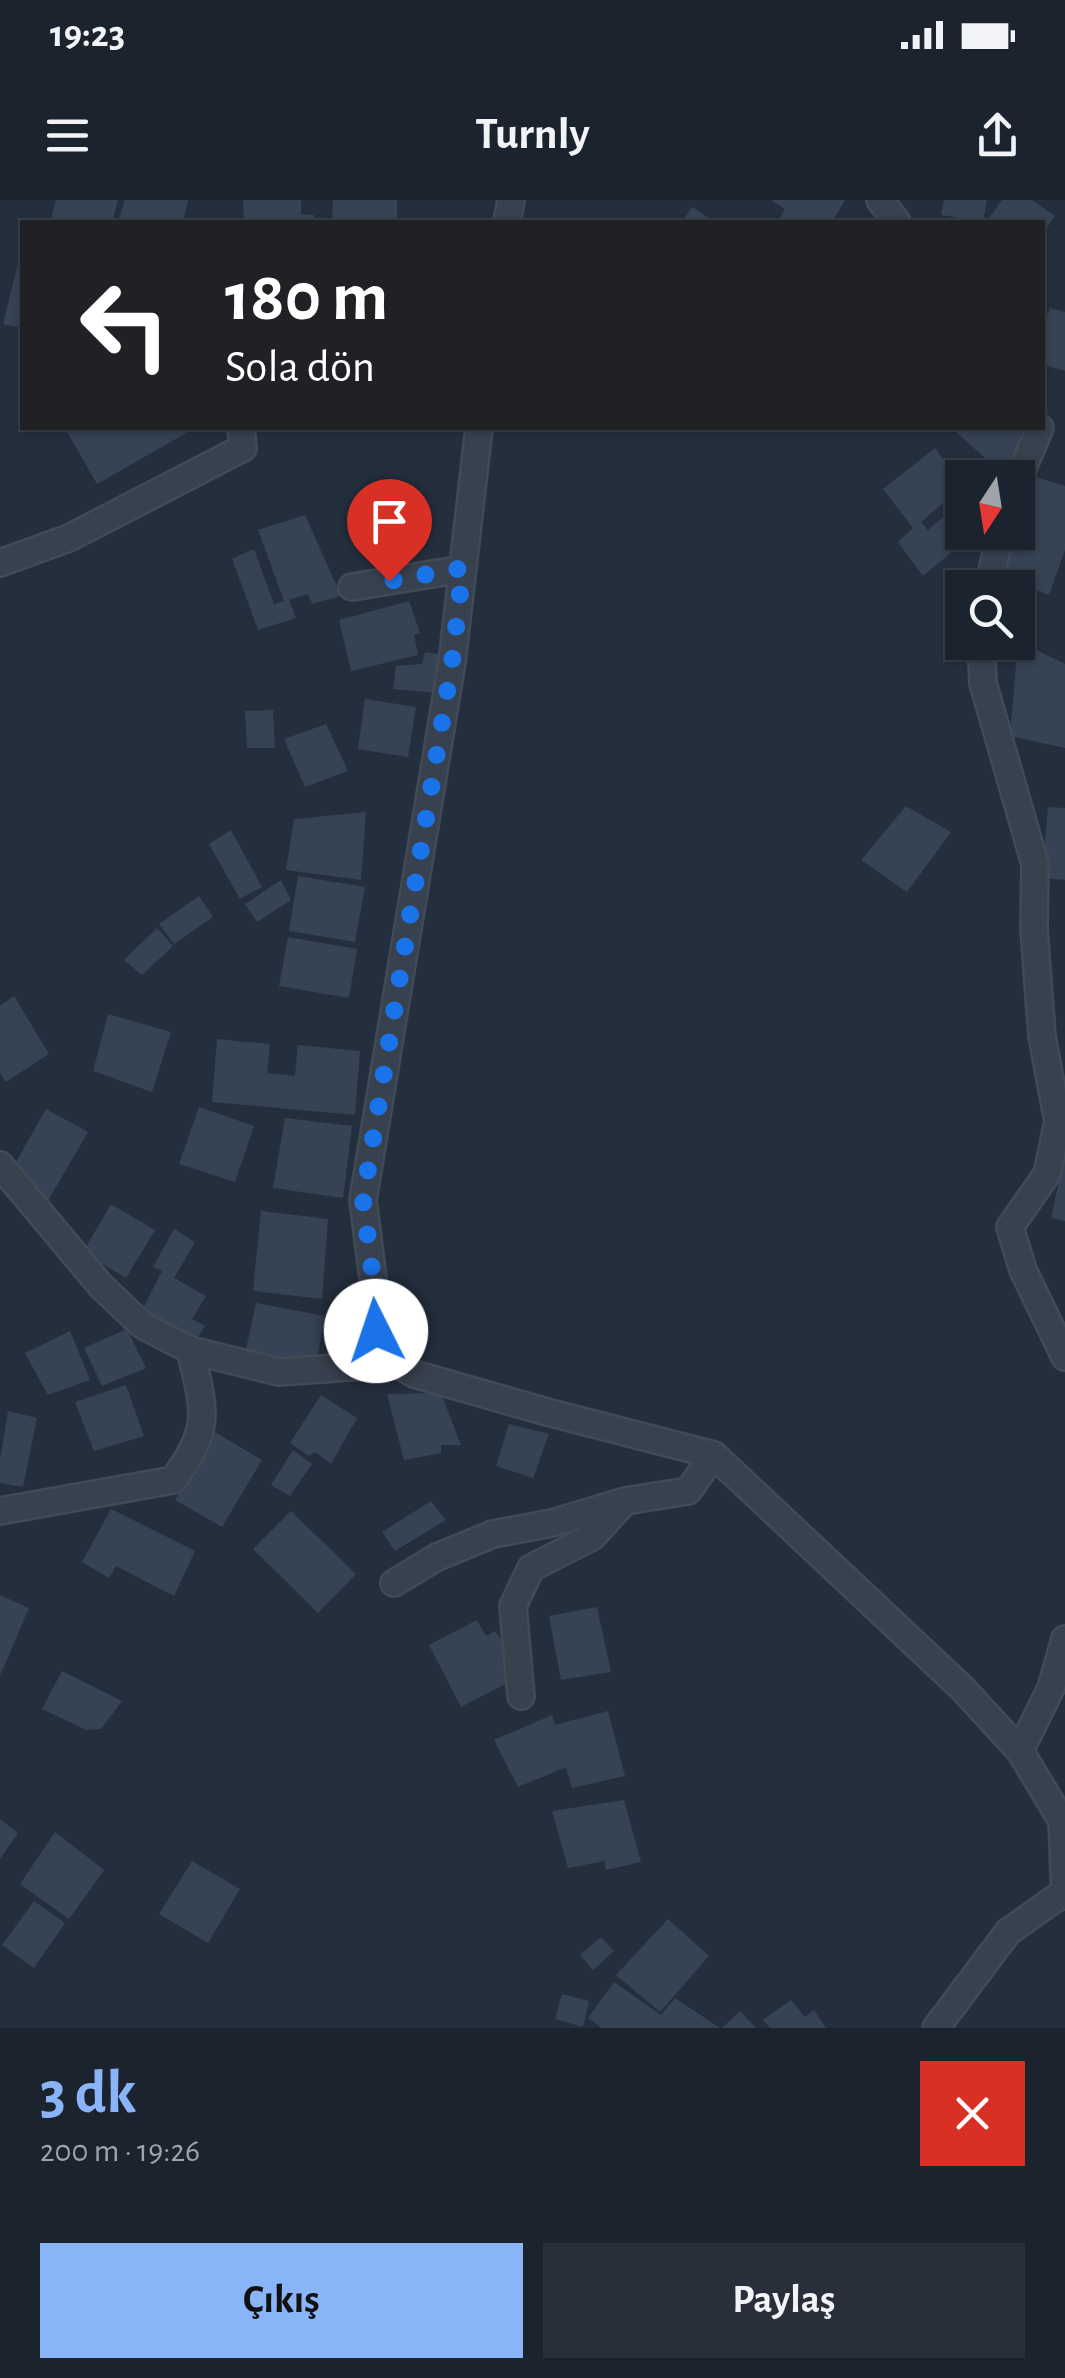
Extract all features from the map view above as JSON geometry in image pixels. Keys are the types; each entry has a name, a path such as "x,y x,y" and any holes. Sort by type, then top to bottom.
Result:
{"street":[{"path":"880,200 896,220"},
{"path":"0,562 69,538 242,448 241,430"},
{"path":"0,1165 102,1286 142,1325 190,1350 279,1372 364,1366 376,1351 377,1310 363,1200 452,662 479,430"},
{"path":"1026,460 1039,430"},
{"path":"352,587 463,568"},
{"path":"981,660 982,684 1035,864 1034,928 1042,1036 1058,1122 1046,1174 1010,1227 1023,1270 1065,1357"},
{"path":"0,1512 173,1480 196,1449 203,1404 190,1350"},
{"path":"376,1351 414,1374 714,1454 963,1689 1020,1751 1062,1822 1064,1894 1008,1932 936,2028"},
{"path":"394,1583 437,1557 493,1534 552,1523 625,1501 688,1491 714,1454"},
{"path":"521,1696 513,1606 531,1568 592,1537 625,1501"},
{"path":"1020,1751 1051,1688 1065,1639"}],"building":[{"path":"56,200 118,200 113,220 51,220"},
{"path":"125,200 188,200 183,220 119,220"},
{"path":"243,200 301,200 301,214 314,215 314,220 244,220"},
{"path":"333,200 397,200 397,220 332,220"},
{"path":"771,200 845,200 833,220 778,220 785,209"},
{"path":"944,200 987,200 983,220 941,215"},
{"path":"1002,200 1032,200 1055,216 1045,231 1045,220 987,220"},
{"path":"692,207 712,220 683,220"},
{"path":"18,263 20,264 20,328 3,324"},
{"path":"1050,308 1065,312 1065,371 1045,365 1045,319"},
{"path":"66,430 192,430 97,484"},
{"path":"1022,430 1013,460 987,460 955,431"},
{"path":"935,448 945,462 945,502 921,522 928,530 945,515 945,550 954,550 923,576 898,542 913,528 883,489"},
{"path":"1035,477 1065,486 1065,550 1049,595 1035,590 1035,570 996,570 1002,550 1035,550"},
{"path":"305,515 341,596 312,604 308,594 289,600 296,618 258,630 232,559 254,549 274,604 284,601 258,530"},
{"path":"409,601 420,633 414,635 418,655 351,671 339,620"},
{"path":"1035,649 1065,664 1065,748 1010,736 1016,660 1035,660"},
{"path":"425,652 443,655 437,693 393,689 396,666 422,664"},
{"path":"365,699 416,707 408,757 358,749"},
{"path":"273,710 275,748 247,748 245,711"},
{"path":"326,724 348,771 305,787 284,739"},
{"path":"906,806 951,832 907,892 861,860"},
{"path":"1048,807 1065,808 1065,880 1042,878"},
{"path":"366,812 361,880 286,870 294,819"},
{"path":"231,830 262,887 240,899 209,844"},
{"path":"298,876 365,887 355,942 289,931"},
{"path":"281,880 291,900 257,922 245,904"},
{"path":"199,896 213,917 174,944 159,924"},
{"path":"157,928 173,946 142,975 124,960"},
{"path":"288,937 357,949 349,998 279,986"},
{"path":"14,996 49,1054 6,1082 0,1073 0,1006"},
{"path":"108,1014 171,1032 152,1092 93,1071"},
{"path":"217,1039 270,1044 267,1073 295,1076 298,1045 360,1051 355,1115 212,1102"},
{"path":"199,1107 254,1126 235,1182 179,1164"},
{"path":"46,1109 88,1132 45,1206 12,1169"},
{"path":"285,1118 352,1126 343,1198 273,1188"},
{"path":"1065,1162 1065,1221 1051,1218"},
{"path":"111,1204 155,1230 126,1278 83,1252"},
{"path":"261,1211 328,1219 322,1299 253,1291"},
{"path":"174,1229 195,1242 174,1278 206,1296 192,1319 205,1326 193,1345 139,1316 162,1271 153,1267"},
{"path":"256,1303 325,1316 316,1364 245,1354"},
{"path":"127,1329 146,1368 102,1386 84,1348"},
{"path":"70,1331 90,1380 48,1395 25,1353"},
{"path":"126,1385 144,1436 94,1451 75,1402"},
{"path":"441,1393 461,1445 441,1445 441,1453 404,1460 387,1394"},
{"path":"321,1395 357,1418 331,1464 315,1452 309,1456 290,1443"},
{"path":"8,1411 37,1418 23,1487 0,1483"},
{"path":"509,1424 549,1434 533,1478 496,1466"},
{"path":"215,1432 262,1460 222,1527 175,1500"},
{"path":"293,1450 312,1464 290,1496 271,1485"},
{"path":"431,1501 446,1520 395,1551 382,1532"},
{"path":"111,1509 195,1551 174,1596 116,1566 109,1578 82,1562"},
{"path":"291,1511 356,1574 318,1613 253,1549"},
{"path":"0,1595 29,1608 0,1676"},
{"path":"597,1607 611,1672 561,1680 549,1616"},
{"path":"477,1620 486,1636 495,1631 514,1656 503,1664 509,1682 461,1707 429,1645"},
{"path":"62,1671 122,1701 101,1729 86,1730 42,1709"},
{"path":"608,1711 625,1776 572,1788 566,1767 518,1787 494,1740 552,1715 555,1725"},
{"path":"624,1800 641,1862 606,1870 605,1861 568,1868 552,1811"},
{"path":"0,1819 18,1833 0,1859"},
{"path":"55,1832 104,1870 69,1919 20,1884"},
{"path":"192,1861 240,1889 208,1943 159,1914"},
{"path":"34,1901 65,1923 34,1968 2,1945"},
{"path":"668,1919 709,1956 660,2012 616,1975"},
{"path":"601,1937 614,1951 593,1970 580,1955"},
{"path":"614,1982 661,2015 675,1998 720,2028 602,2028 588,2018"},
{"path":"562,1994 589,2001 583,2027 555,2019"},
{"path":"791,2000 805,2017 814,2010 826,2028 770,2028 763,2020"},
{"path":"740,2011 756,2028 722,2028"}],"route":[{"path":"376,1331 377,1310 363,1200 452,662 463,568 389,581"}]}
